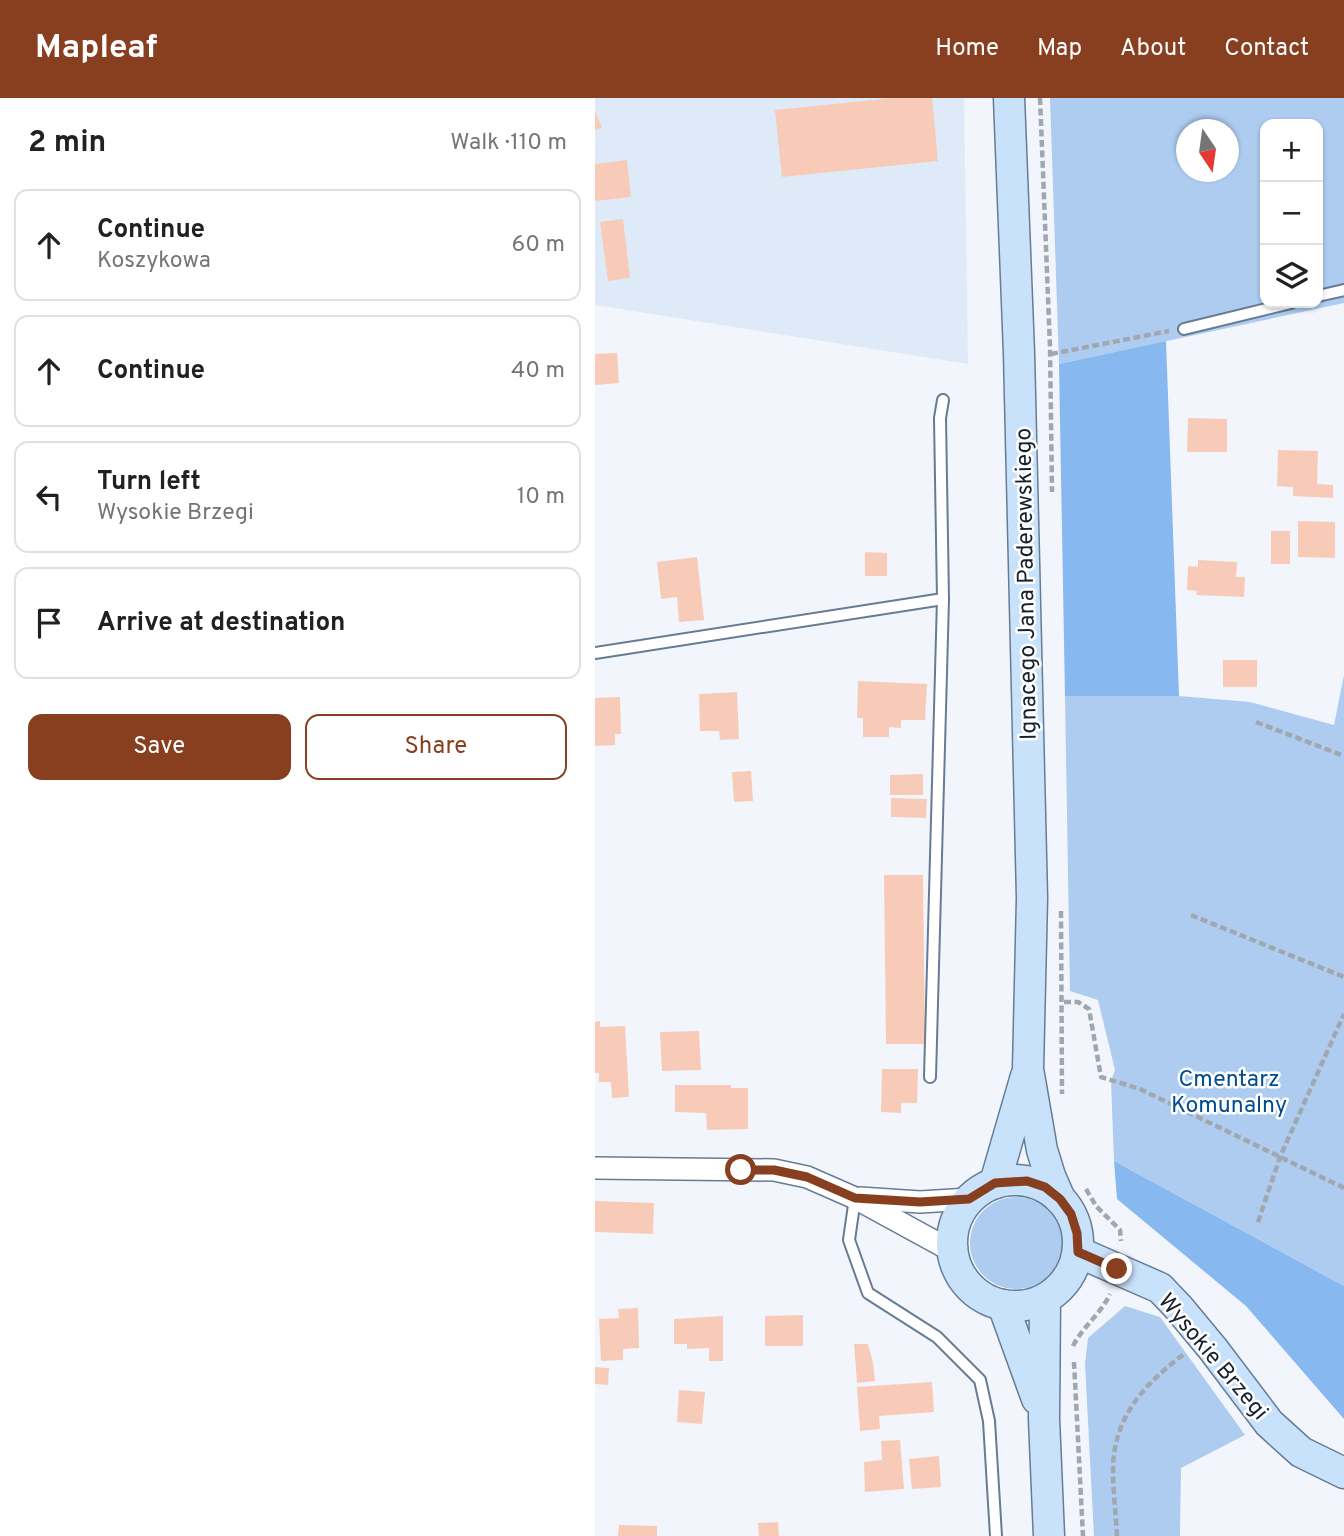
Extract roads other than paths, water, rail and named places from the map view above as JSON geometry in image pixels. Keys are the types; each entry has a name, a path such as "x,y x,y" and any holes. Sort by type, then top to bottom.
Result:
{"main road":[{"name":"Ignacego Jana Paderewskiego","path":"1009,98 1019,340 1032,898 1028,1069 1042,1150 1050,1176 1072,1191"},
{"name":"Ignacego Jana Paderewskiego","path":"995,1183 1028,1069"},
{"path":"1027,1181 1072,1191 1071,1214 1077,1233 1078,1252 1072,1270 1061,1287 1045,1299 1026,1305 1003,1306 982,1297 965,1283 954,1263 952,1251 957,1219 969,1199 995,1183 1027,1181"},
{"name":"Wysokie Brzegi","path":"1078,1252 1160,1288 1205,1339 1269,1423 1301,1452 1344,1473"},
{"path":"1045,1299 1044,1419 1049,1536"},
{"path":"1003,1306 1044,1419"}],"street":[{"path":"595,1168 774,1170 807,1177 855,1198 952,1251"},
{"path":"855,1198 920,1202 969,1199"}],"lane":[{"path":"1323,295 1344,290"},
{"path":"1184,329 1270,308"},
{"path":"930,1077 943,599 940,418 943,400"},
{"path":"595,653 943,599"},
{"path":"855,1198 849,1240 868,1293 937,1337 980,1380 989,1421 996,1536"}],"park label":[{"name":"Cmentarz Komunalny","path":"1229,1091"}]}
